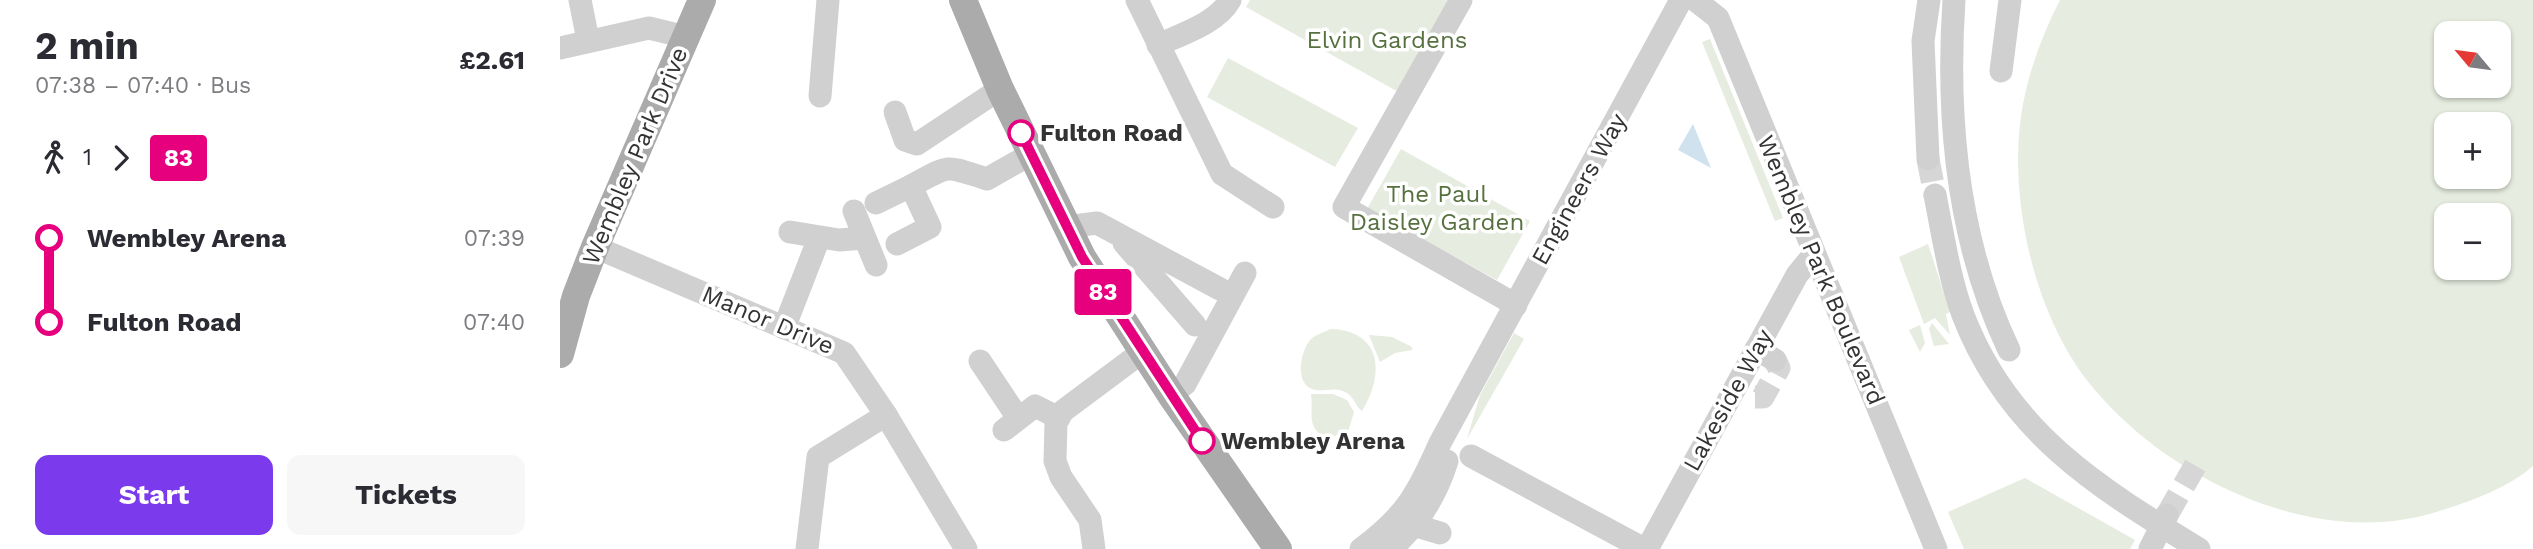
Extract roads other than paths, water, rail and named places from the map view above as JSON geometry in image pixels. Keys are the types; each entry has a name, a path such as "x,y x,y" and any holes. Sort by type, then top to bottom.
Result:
{"main road":[{"name":"Wembley Park Drive","path":"560,354 576,296 595,247 702,0"},
{"path":"964,0 1000,89 1082,257 1142,352 1278,549"}],"street":[{"path":"580,0 588,40"},
{"path":"820,96 828,0"},
{"path":"1137,0 1222,174 1273,207"},
{"path":"1158,45 1198,27 1227,6 1230,0"},
{"path":"1461,0 1407,100 1344,207 1516,305"},
{"name":"Engineers Way","path":"1391,549 1407,522 1409,507 1476,379 1681,0"},
{"name":"Wembley Park Boulevard","path":"1695,0 1718,18 1936,549"},
{"path":"1928,0 1923,41 1928,159"},
{"path":"1954,0 1951,94 1961,194 1971,244 1992,315 2009,350"},
{"path":"2001,71 2009,5"},
{"path":"560,48 649,27 686,37"},
{"path":"895,111 905,140 917,144 1000,89"},
{"path":"876,203 944,169 955,167 987,179 1031,154"},
{"path":"897,244 930,228 911,186"},
{"path":"1935,195 1963,313 1996,382 2055,451 2109,494 2164,521 2199,549"},
{"path":"853,211 876,265"},
{"path":"1066,227 1097,223 1220,289"},
{"path":"790,232 839,240 864,237"},
{"path":"1115,232 1195,325"},
{"path":"784,328 819,238"},
{"name":"Manor Drive","path":"595,247 844,353 886,415 966,549"},
{"name":"Lakeside Way","path":"1646,549 1745,393 1766,355 1775,315 1801,269 1814,254"},
{"path":"1171,394 1185,383 1245,273"},
{"path":"1094,549 1090,520 1060,477 1055,461 1059,418 1063,411 1142,352"},
{"path":"980,361 1011,424 1035,406 1059,418"},
{"path":"807,549 818,457 886,415"},
{"path":"1471,456 1646,549"},
{"path":"2150,549 2164,521"},
{"path":"1407,522 1440,533"},
{"name":"Engineers Way","path":"1361,549 1407,522"}],"water":[{"path":"1693,124 1711,168 1678,150"}],"tunnel":[{"path":"1928,159 1935,195"},
{"path":"1755,397 1763,397 1779,368 1775,360"},
{"path":"2167,515 2199,459"}],"place":[{"name":"Fulton Road","path":"1021,133"},
{"name":"Wembley Arena","path":"1202,441"}],"park label":[{"name":"Elvin Gardens","path":"1387,40"},
{"name":"The Paul Daisley Garden","path":"1437,208"}]}
